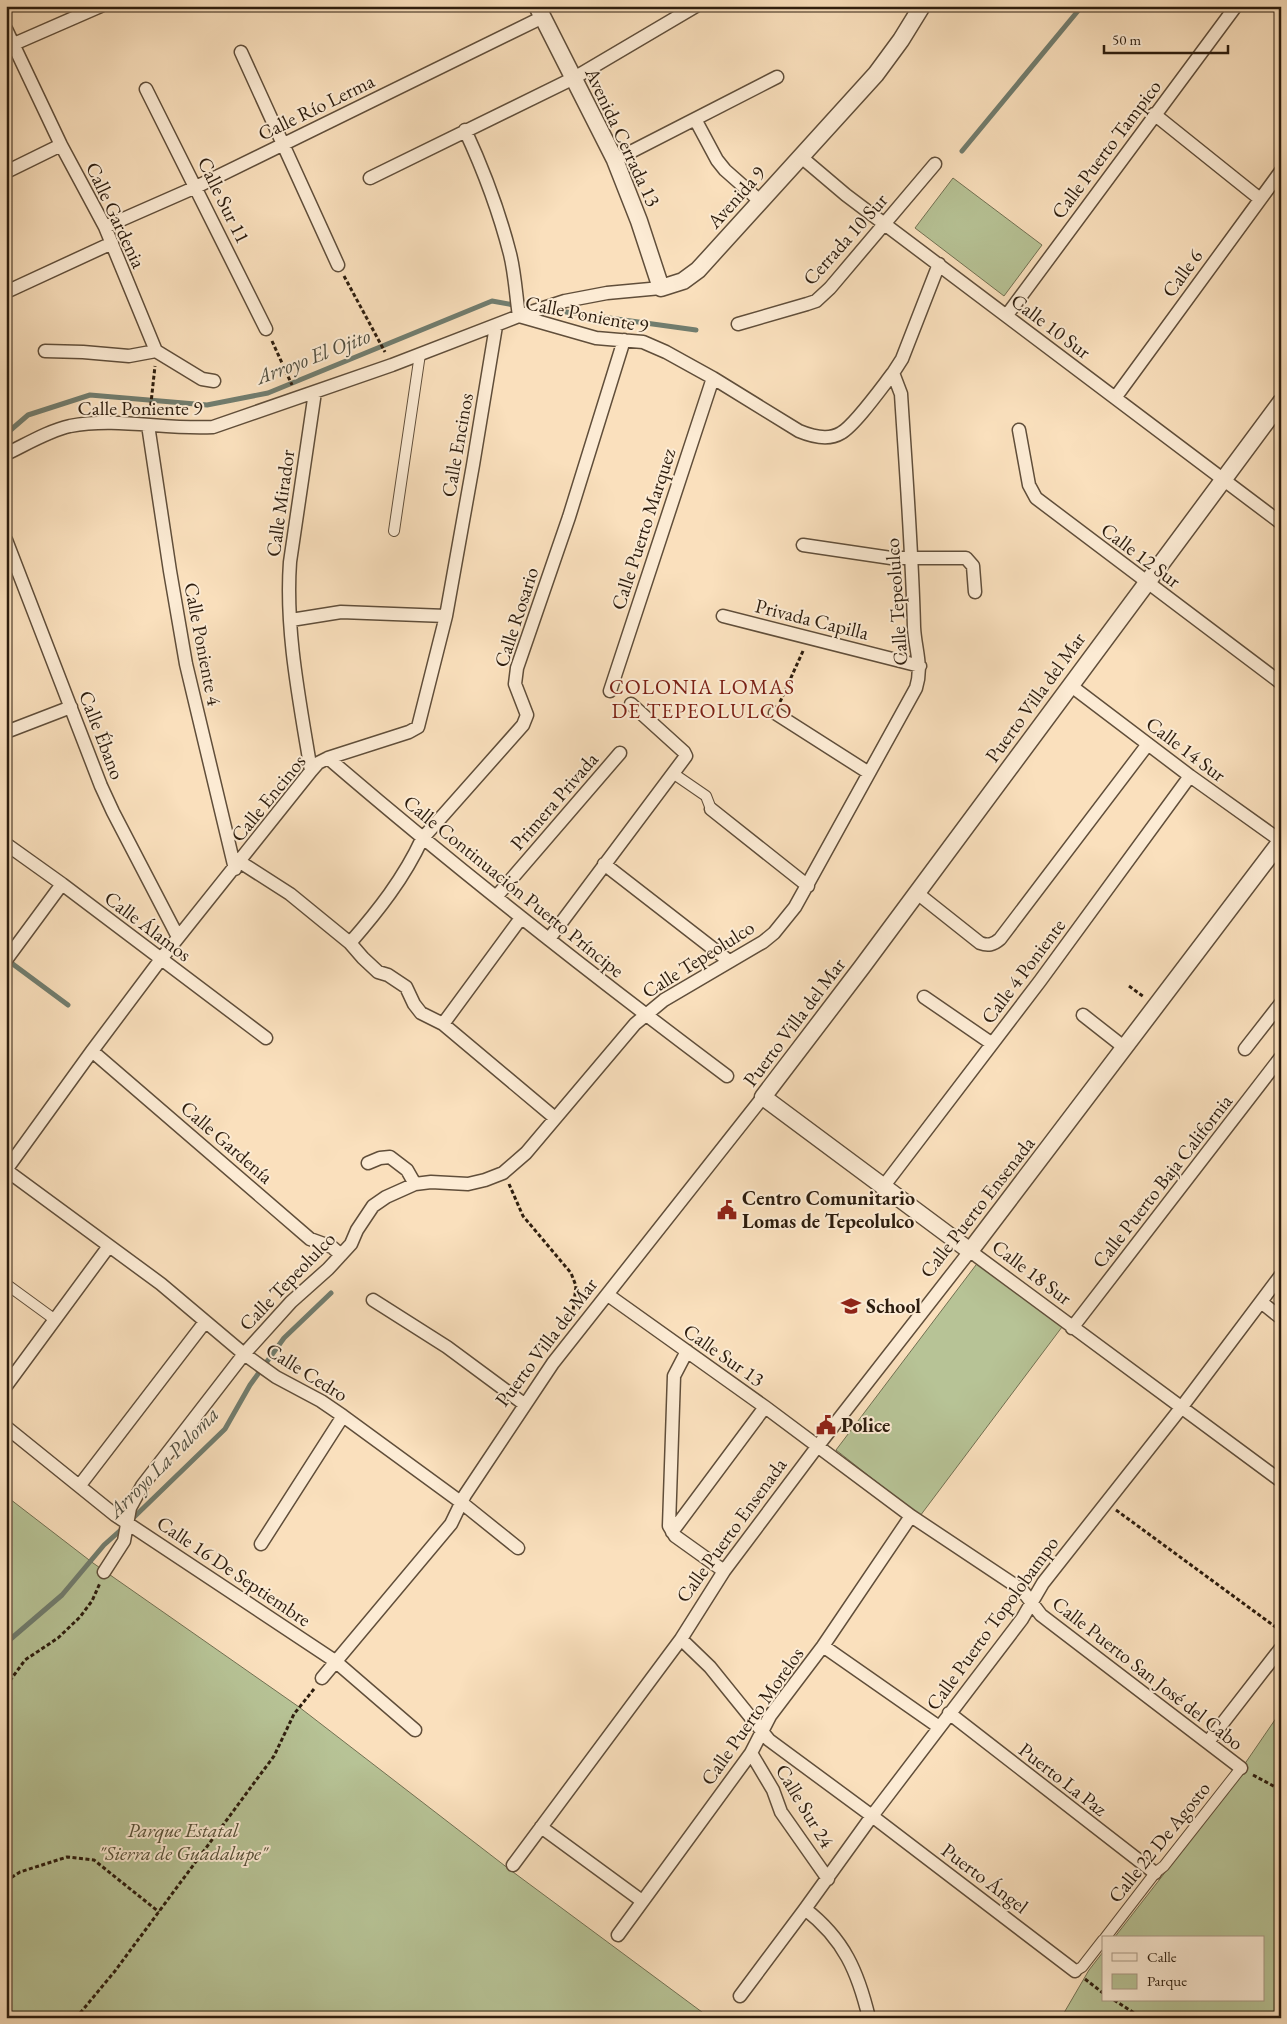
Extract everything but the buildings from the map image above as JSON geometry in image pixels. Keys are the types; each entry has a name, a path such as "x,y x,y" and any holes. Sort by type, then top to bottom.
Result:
{"street":[{"path":"10,46 102,6"},
{"path":"370,178 574,78 696,6"},
{"name":"Avenida 9","path":"520,316 565,301 607,293 661,288 683,281 698,270 876,74 901,40 922,6"},
{"name":"Calle Puerto Tampico","path":"1007,315 1154,114 1236,6"},
{"name":"Avenida Cerrada 13","path":"540,12 615,160 639,221 661,288"},
{"name":"Calle Río Lerma","path":"105,227 196,187 283,144 540,12"},
{"name":"Calle Gardenia","path":"6,29 10,46 105,227 156,351"},
{"path":"241,52 338,265"},
{"path":"615,160 777,78"},
{"name":"Calle Sur 11","path":"146,89 266,329"},
{"path":"1154,114 1260,199"},
{"path":"695,119 717,160 725,170 760,201"},
{"path":"465,130 484,170 498,211 510,256 520,316"},
{"path":"6,172 61,145"},
{"name":"Calle 10 Sur","path":"800,156 846,195 1281,523"},
{"name":"Cerrada 10 Sur","path":"738,324 816,301 830,288 935,164"},
{"name":"Calle 6","path":"1115,398 1281,171"},
{"path":"6,292 112,243"},
{"path":"893,373 902,359 939,264"},
{"name":"Calle Poniente 9","path":"6,454 46,434 68,427 96,423 191,428 213,427 392,365 520,316 596,338 643,342 712,378 799,431 812,436 826,437 841,433 893,373"},
{"name":"Calle Encinos","path":"6,1170 92,1050 161,959 318,763 328,758 409,732 418,727 446,616 496,326"},
{"name":"Calle Rosario","path":"350,943 380,908 414,856 422,839 524,725 526,715 515,684 517,668 569,517 624,340"},
{"path":"45,351 130,356 156,351 202,379 214,381"},
{"path":"394,531 420,354"},
{"name":"Calle Tepeolulco","path":"104,1572 124,1541 130,1508 142,1486 244,1354 291,1302 351,1244 357,1230 373,1206 386,1197 415,1184 431,1182 468,1184 503,1173 526,1153 635,1024 664,1000 763,942 774,933 795,907 916,688 920,676 914,630 912,559 901,394 893,373"},
{"name":"Calle Puerto Marquez","path":"610,691 712,378"},
{"name":"Calle Mirador","path":"311,771 290,620 288,588 290,562 315,392"},
{"name":"Puerto Villa del Mar","path":"322,1678 451,1524 465,1494 524,1404 580,1327 608,1295 763,1098 1281,402"},
{"name":"Calle Poniente 4","path":"148,425 186,664 237,865"},
{"name":"Calle 12 Sur","path":"1020,430 1029,485 1036,498 1281,683"},
{"name":"Calle Ébano","path":"6,540 113,812 178,937"},
{"path":"802,545 912,559 966,558 973,566 975,592"},
{"path":"290,620 341,612 446,616"},
{"name":"Privada Capilla","path":"723,616 810,636 920,666"},
{"name":"Calle 14 Sur","path":"1070,685 1190,776 1281,841"},
{"path":"549,940 604,864 684,760 686,754 631,704"},
{"path":"6,732 71,707"},
{"path":"775,714 869,773"},
{"name":"Calle 4 Poniente","path":"917,893 980,943 994,944 1000,939 1148,744"},
{"name":"Primera Privada","path":"496,897 620,753"},
{"name":"Calle Continuación Puerto Príncipe","path":"328,758 422,839 521,918 727,1076"},
{"path":"674,774 706,796 711,809 808,886"},
{"name":"Calle 4 Poniente","path":"883,1187 1040,981 1190,776"},
{"name":"Calle Puerto Ensenada","path":"512,1865 681,1639 724,1571 817,1447 970,1252 1281,841"},
{"name":"Calle Álamos","path":"6,844 266,1038"},
{"path":"604,864 729,961"},
{"path":"237,865 290,894 350,943 378,972 388,975 406,988 421,1013 443,1024 555,1118"},
{"path":"6,960 62,884"},
{"path":"443,1024 521,918"},
{"path":"924,997 991,1043"},
{"path":"1245,1049 1281,1003"},
{"path":"1082,1016 1125,1048"},
{"name":"Calle Gardenía","path":"92,1050 310,1239 332,1247 341,1255"},
{"name":"Calle Puerto Baja California","path":"1072,1328 1281,1057"},
{"name":"Calle 18 Sur","path":"763,1098 1281,1481"},
{"path":"368,1163 380,1158 390,1157 407,1170 415,1184"},
{"name":"Calle Cedro","path":"6,1170 161,1284 244,1354 276,1377 321,1401 343,1416 462,1503 518,1548"},
{"path":"6,1386 109,1246"},
{"name":"Calle Puerto Topolobampo","path":"740,1996 949,1713 1022,1619 1042,1583 1181,1408 1281,1275"},
{"path":"6,1284 54,1319"},
{"name":"Calle Sur 13","path":"608,1295 765,1407 817,1447"},
{"path":"373,1300 447,1346 524,1404"},
{"path":"1261,1302 1281,1318"},
{"path":"80,1485 205,1322"},
{"path":"687,1351 674,1376 669,1526 672,1532 724,1571"},
{"path":"672,1532 765,1407"},
{"path":"261,1544 343,1416"},
{"name":"Calle 16 De Septiembre","path":"6,1427 115,1515 335,1661 415,1730"},
{"name":"Calle Puerto San José del Cabo","path":"817,1447 911,1516 1022,1590 1041,1615 1241,1768"},
{"name":"Calle Puerto Morelos","path":"618,1935 751,1753 770,1716 823,1646 911,1516"},
{"path":"681,1639 710,1667 761,1732"},
{"path":"823,1646 939,1727"},
{"path":"1208,1742 1281,1648"},
{"name":"Puerto La Paz","path":"949,1713 1154,1873"},
{"name":"Puerto Ángel","path":"761,1732 769,1740 1075,1971"},
{"name":"Calle Sur 24","path":"751,1753 773,1790 781,1812 828,1878"},
{"name":"Calle 22 De Agosto","path":"1106,1936 1154,1873 1164,1866 1241,1768"},
{"path":"541,1827 642,1901"},
{"path":"806,1909 818,1918 849,1956 869,2018"},
{"name":"Calle 22 De Agosto","path":"1075,1971 1082,1967 1102,1942"}],"path":[{"path":"338,265 392,365"},
{"path":"266,329 298,398"},
{"path":"148,425 156,351"},
{"path":"775,714 810,636"},
{"path":"503,1173 524,1216 571,1273 576,1286 572,1311 580,1327"},
{"path":"1105,1502 1281,1631"},
{"path":"6,1686 25,1660 58,1638 80,1617 92,1601 104,1572"},
{"path":"76,2018 115,1971 274,1756 294,1714 322,1678"},
{"name":"Calle Puerto San José del Cabo","path":"1241,1768 1281,1790"},
{"path":"6,1880 26,1870 67,1857 94,1860 159,1912"},
{"path":"1075,1971 1102,1992"},
{"path":"1117,2002 1142,2018"}],"green space":[{"path":"953,178 1042,245 1004,296 915,228"},
{"path":"979,1261 1062,1327 920,1516 836,1450"},
{"name":"Parque Estatal \"Sierra de Guadalupe\"","path":"6,1496 93,1563 299,1707 509,1869 710,2018 6,2018"},
{"path":"1281,1711 1281,2018 1061,2018 1089,1970 1102,1953 1102,2002 1264,2002 1264,1936 1116,1936 1209,1816"}],"waterway":[{"path":"962,151 1082,6"},
{"name":"Arroyo El Ojito","path":"6,434 28,415 90,395 207,405 268,393 492,301 514,305"},
{"name":"Arroyo El Ojito","path":"566,312 696,330"},
{"name":"Arroyo El Ojito","path":"6,959 68,1005"},
{"name":"Arroyo La Paloma","path":"131,1520 225,1429 250,1385 284,1338 331,1293"},
{"name":"Arroyo La Paloma","path":"6,1643 62,1595 104,1545 123,1528"}],"place":[{"name":"Centro Comunitario Lomas de Tepeolulco","path":"727,1210"},
{"name":"School","path":"851,1306"},
{"name":"Police","path":"826,1425"}],"district":[{"name":"COLONIA LOMAS DE TEPEOLULCO","path":"702,698"}]}
